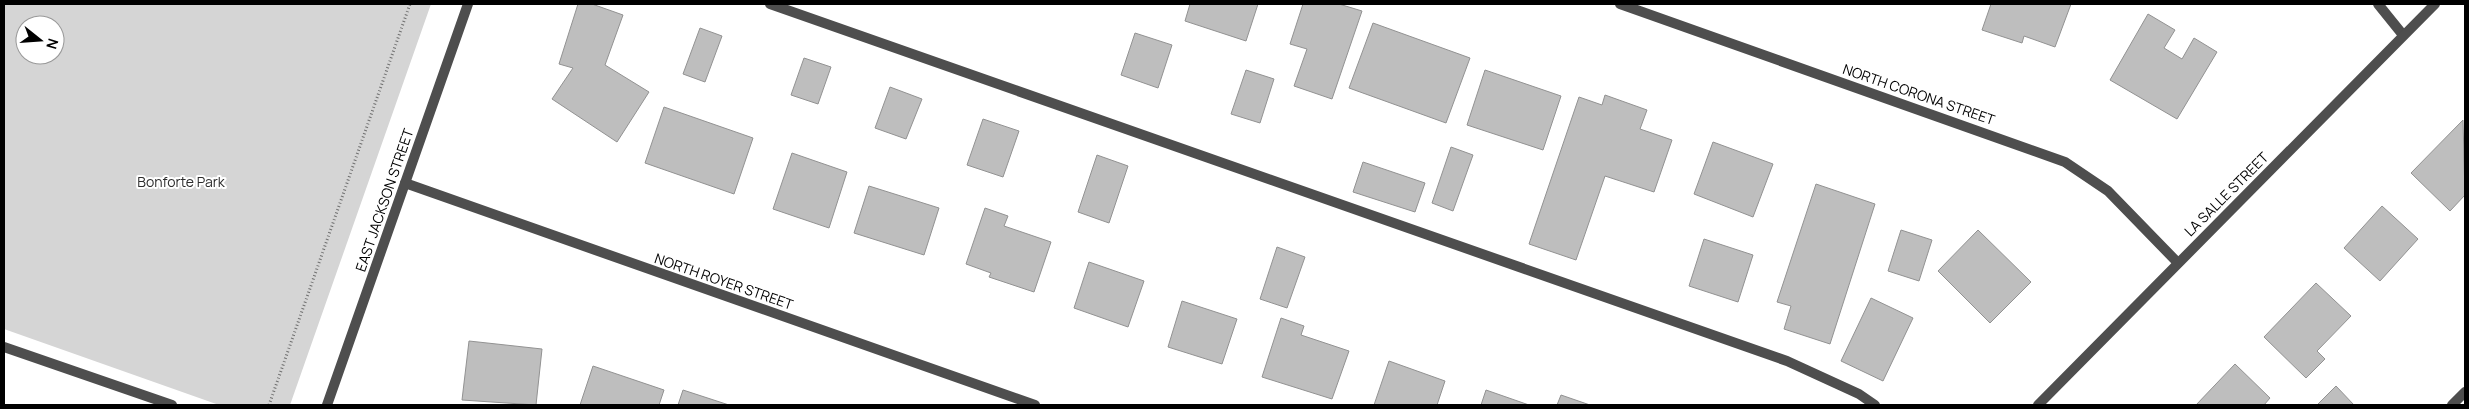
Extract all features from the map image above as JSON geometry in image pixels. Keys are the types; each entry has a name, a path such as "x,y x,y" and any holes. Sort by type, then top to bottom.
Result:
{"street":[{"name":"EAST JACKSON STREET","path":"327,405 468,4"},
{"path":"770,4 1787,362 1859,394 1875,405"},
{"name":"NORTH CORONA STREET","path":"1620,4 2065,162 2108,191 2178,263"},
{"path":"2378,4 2404,35"},
{"name":"LA SALLE STREET","path":"2038,405 2435,4"},
{"name":"NORTH ROYER STREET","path":"404,183 1035,405"},
{"path":"4,347 172,405"},
{"path":"2452,405 2465,392"}],"path":[{"path":"269,405 410,4"}],"green space":[{"name":"Bonforte Park","path":"4,4 431,4 290,405 219,405 4,329"}],"building":[{"path":"578,4 592,4 623,15 605,65 649,92 617,142 552,99 573,68 559,64"},
{"path":"1190,4 1258,4 1246,41 1185,21"},
{"path":"1303,4 1339,4 1362,11 1332,99 1294,86 1307,49 1290,44"},
{"path":"1991,4 2071,4 2055,47 2024,36 2022,43 1982,30"},
{"path":"2148,14 2175,30 2164,48 2182,59 2194,38 2217,52 2177,119 2110,80"},
{"path":"1373,23 1470,58 1446,123 1349,88"},
{"path":"700,28 722,36 705,82 683,74"},
{"path":"1135,33 1172,45 1158,88 1121,75"},
{"path":"804,58 831,67 818,104 791,95"},
{"path":"1246,70 1274,79 1260,123 1231,114"},
{"path":"1485,70 1561,96 1543,150 1467,125"},
{"path":"890,87 922,99 906,139 875,128"},
{"path":"1605,95 1647,110 1640,129 1672,140 1654,192 1605,176 1576,260 1529,244 1579,97 1602,105"},
{"path":"664,107 753,138 734,194 645,163"},
{"path":"983,119 1019,131 1003,177 967,165"},
{"path":"2463,120 2465,195 2450,211 2411,173"},
{"path":"1713,142 1773,164 1753,217 1694,194"},
{"path":"1451,147 1473,155 1453,211 1432,203"},
{"path":"792,153 847,172 829,228 773,209"},
{"path":"1097,155 1128,166 1109,223 1078,212"},
{"path":"1363,162 1425,183 1415,212 1353,192"},
{"path":"1816,184 1875,204 1830,344 1784,329 1791,306 1777,302"},
{"path":"869,186 939,208 924,255 854,233"},
{"path":"2382,206 2418,239 2380,281 2344,248"},
{"path":"985,208 1008,216 1004,226 1051,242 1034,292 989,277 991,273 966,264"},
{"path":"1901,230 1932,240 1919,281 1888,271"},
{"path":"1978,230 2031,282 1990,323 1938,271"},
{"path":"1704,239 1753,255 1738,302 1689,286"},
{"path":"1277,247 1305,257 1287,308 1260,299"},
{"path":"1089,262 1144,281 1128,327 1074,308"},
{"path":"2316,283 2351,316 2317,351 2325,359 2306,378 2264,337"},
{"path":"1871,298 1913,318 1883,381 1841,361"},
{"path":"1182,301 1237,319 1222,364 1168,347"},
{"path":"1281,318 1304,326 1301,335 1349,351 1332,399 1262,377"},
{"path":"469,341 542,349 536,405 462,400"},
{"path":"1389,361 1445,381 1437,405 1374,405"},
{"path":"2235,364 2270,398 2264,405 2196,405"},
{"path":"593,366 664,390 659,405 580,405"},
{"path":"2336,386 2354,405 2317,405"},
{"path":"683,390 729,405 678,405"},
{"path":"1486,390 1529,405 1481,405"},
{"path":"1561,395 1590,405 1557,405"}]}
